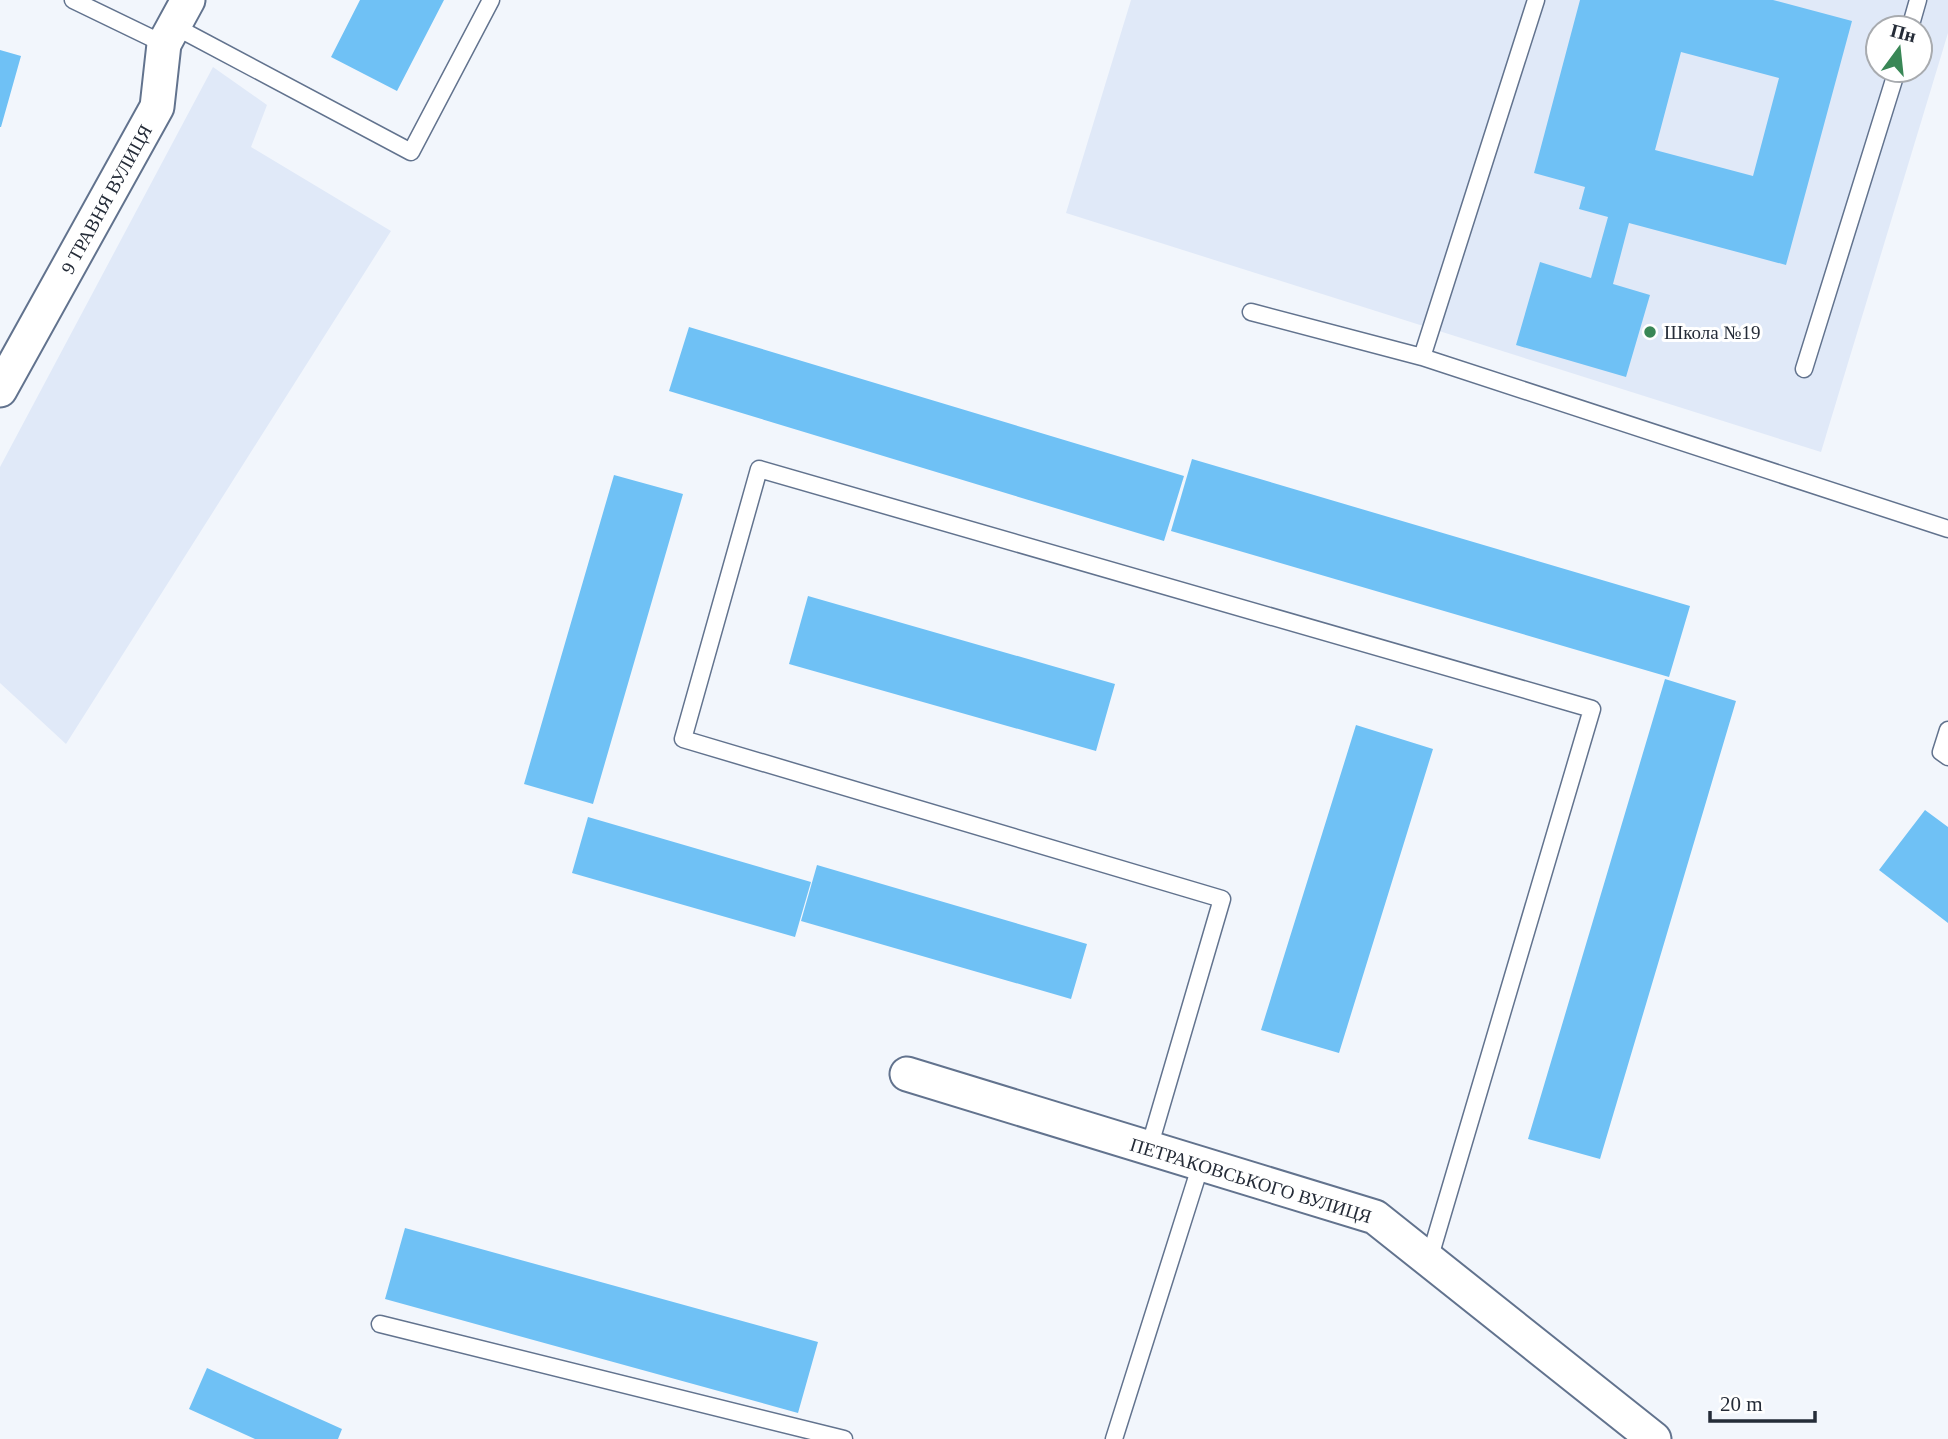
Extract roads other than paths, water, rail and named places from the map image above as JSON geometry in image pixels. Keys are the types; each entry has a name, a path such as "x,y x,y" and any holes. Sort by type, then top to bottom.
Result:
{"street":[{"name":"9 ТРАВНЯ ВУЛИЦЯ","path":"0,390 157,107 175,23"},
{"name":"ПЕТРАКОВСЬКОГО ВУЛИЦЯ","path":"907,1074 1375,1217 1654,1439"}],"lane":[{"path":"73,0 175,23 411,152 491,0"},
{"path":"1422,357 1536,0"},
{"path":"1804,369 1893,84"},
{"path":"1251,312 1422,357 1948,529"},
{"path":"1149,1148 1222,899 683,739 759,469 1592,709 1429,1260"},
{"path":"1948,730 1941,752 1948,757"},
{"path":"1114,1439 1201,1164"},
{"path":"380,1324 844,1439"}],"place":[{"name":"Школа №19","path":"1650,332"}]}
